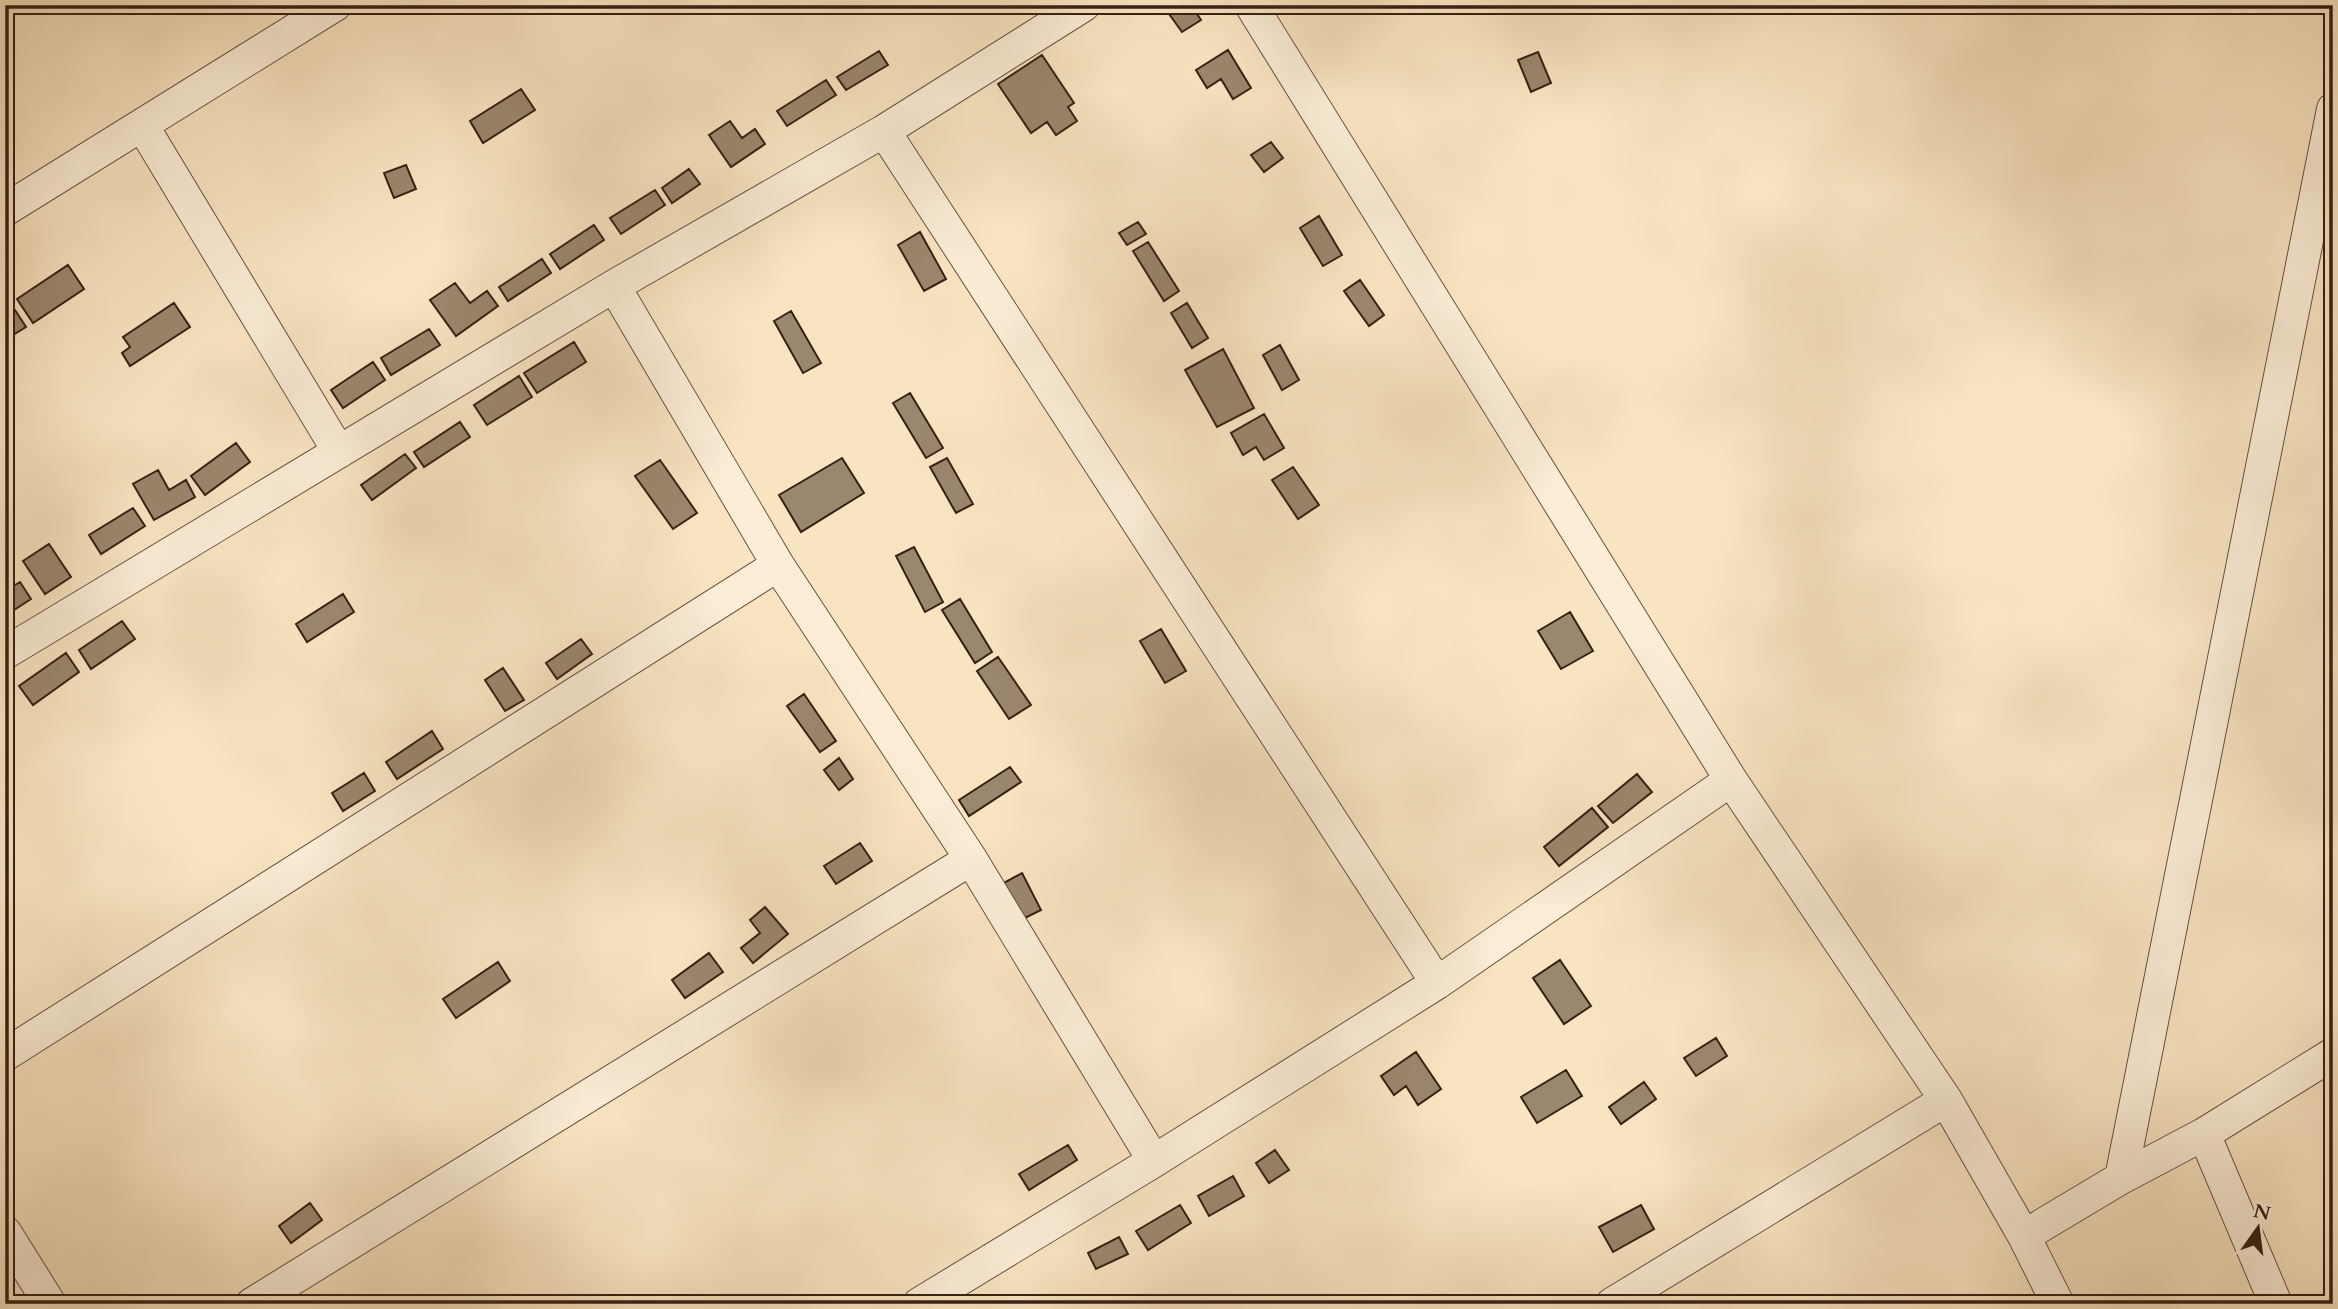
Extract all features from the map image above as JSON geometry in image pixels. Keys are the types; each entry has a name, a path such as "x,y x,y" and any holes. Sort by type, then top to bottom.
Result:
{"street":[{"path":"5,210 335,5"},
{"path":"5,653 614,286 884,131 1084,5"},
{"path":"1251,5 1731,780 1945,1100 2024,1236 2058,1304"},
{"path":"2121,1178 2333,109"},
{"path":"142,125 339,452"},
{"path":"884,131 1437,983"},
{"path":"614,286 778,565 971,859 1154,1161"},
{"path":"5,1055 778,565"},
{"path":"919,1304 1154,1161 1437,983 1731,780"},
{"path":"252,1304 971,859"},
{"path":"2024,1236 2121,1178 2204,1134 2333,1054"},
{"path":"1612,1304 1945,1100"},
{"path":"2204,1134 2276,1304"},
{"path":"5,1232 50,1304"}],"building":[{"path":"1146,5 1191,5 1201,20 1182,32 1164,7 1153,14"},
{"path":"1228,50 1251,88 1233,99 1221,79 1207,88 1196,70"},
{"path":"879,51 888,65 846,90 837,77"},
{"path":"1538,52 1551,83 1531,92 1518,60"},
{"path":"1042,55 1074,103 1068,107 1077,121 1056,135 1047,122 1031,133 998,84"},
{"path":"826,80 836,95 787,126 777,111"},
{"path":"521,89 535,110 483,143 470,121"},
{"path":"730,121 742,138 755,129 765,144 731,167 709,135"},
{"path":"1271,142 1283,158 1264,172 1251,155"},
{"path":"406,165 416,189 394,198 384,173"},
{"path":"689,169 700,184 672,203 662,188"},
{"path":"655,190 665,205 621,234 610,218"},
{"path":"1319,216 1342,255 1323,266 1300,228"},
{"path":"1138,222 1146,234 1127,245 1119,233"},
{"path":"594,225 604,240 560,269 550,254"},
{"path":"920,232 946,279 924,291 898,245"},
{"path":"1148,242 1179,291 1164,301 1133,251"},
{"path":"542,259 551,273 508,301 499,287"},
{"path":"68,265 84,289 33,323 17,299"},
{"path":"1360,280 1384,315 1369,326 1344,291"},
{"path":"455,283 470,303 487,291 498,306 456,336 430,300"},
{"path":"174,303 190,327 130,366 122,353 130,347 123,337"},
{"path":"1187,303 1208,338 1192,348 1171,313"},
{"path":"15,310 26,327 5,340 5,316"},
{"path":"791,311 821,363 803,373 774,321"},
{"path":"429,329 440,345 391,375 381,358"},
{"path":"574,342 586,362 537,393 524,373"},
{"path":"1280,345 1299,380 1282,390 1263,355"},
{"path":"1223,349 1254,408 1217,427 1185,370"},
{"path":"373,362 385,380 343,408 331,390"},
{"path":"519,376 532,397 487,425 474,405"},
{"path":"910,393 943,448 926,458 893,403"},
{"path":"1264,414 1284,448 1264,460 1256,447 1243,455 1231,433"},
{"path":"460,422 470,437 424,467 414,452"},
{"path":"236,443 250,462 205,495 191,476"},
{"path":"405,454 416,468 372,500 361,485"},
{"path":"842,458 864,493 801,532 779,495"},
{"path":"947,458 973,504 956,513 930,467"},
{"path":"660,460 697,513 673,529 635,476"},
{"path":"1293,467 1319,505 1298,519 1272,480"},
{"path":"158,470 169,490 186,480 195,497 154,520 133,484"},
{"path":"133,508 145,526 101,554 89,535"},
{"path":"49,544 71,577 45,594 23,561"},
{"path":"914,547 943,602 925,612 896,556"},
{"path":"20,582 31,599 5,616 5,591"},
{"path":"343,594 354,612 307,642 296,624"},
{"path":"960,599 992,652 975,663 942,610"},
{"path":"1570,612 1593,651 1561,669 1538,631"},
{"path":"122,621 135,639 91,669 79,650"},
{"path":"1161,629 1186,671 1165,683 1140,641"},
{"path":"581,639 592,654 557,679 546,663"},
{"path":"66,653 79,672 33,705 19,686"},
{"path":"998,657 1031,705 1009,719 977,671"},
{"path":"503,668 524,700 505,711 485,680"},
{"path":"804,694 836,741 820,752 787,706"},
{"path":"432,731 443,749 397,779 386,762"},
{"path":"839,758 853,779 839,790 824,770"},
{"path":"1010,767 1021,782 969,816 959,800"},
{"path":"364,773 375,791 343,811 332,793"},
{"path":"1637,774 1652,792 1613,823 1598,806"},
{"path":"1592,808 1608,827 1559,866 1544,847"},
{"path":"860,843 872,861 836,884 824,866"},
{"path":"1022,873 1041,910 1021,920 1002,884"},
{"path":"765,907 788,934 753,963 741,948 760,933 750,920"},
{"path":"709,953 723,972 685,998 672,980"},
{"path":"1560,960 1591,1006 1564,1024 1533,978"},
{"path":"498,962 510,981 456,1018 443,999"},
{"path":"1716,1038 1727,1056 1696,1076 1684,1058"},
{"path":"1416,1052 1441,1089 1418,1105 1406,1086 1394,1095 1381,1076"},
{"path":"1566,1070 1582,1096 1537,1123 1521,1097"},
{"path":"1644,1082 1656,1099 1621,1124 1609,1107"},
{"path":"1068,1145 1077,1160 1029,1190 1019,1174"},
{"path":"1275,1150 1289,1170 1269,1183 1256,1163"},
{"path":"1233,1176 1244,1196 1209,1216 1198,1196"},
{"path":"310,1203 322,1220 291,1243 279,1226"},
{"path":"1180,1205 1191,1223 1148,1250 1136,1231"},
{"path":"1641,1205 1654,1229 1613,1252 1599,1227"},
{"path":"1119,1237 1128,1254 1096,1269 1088,1253"}]}
